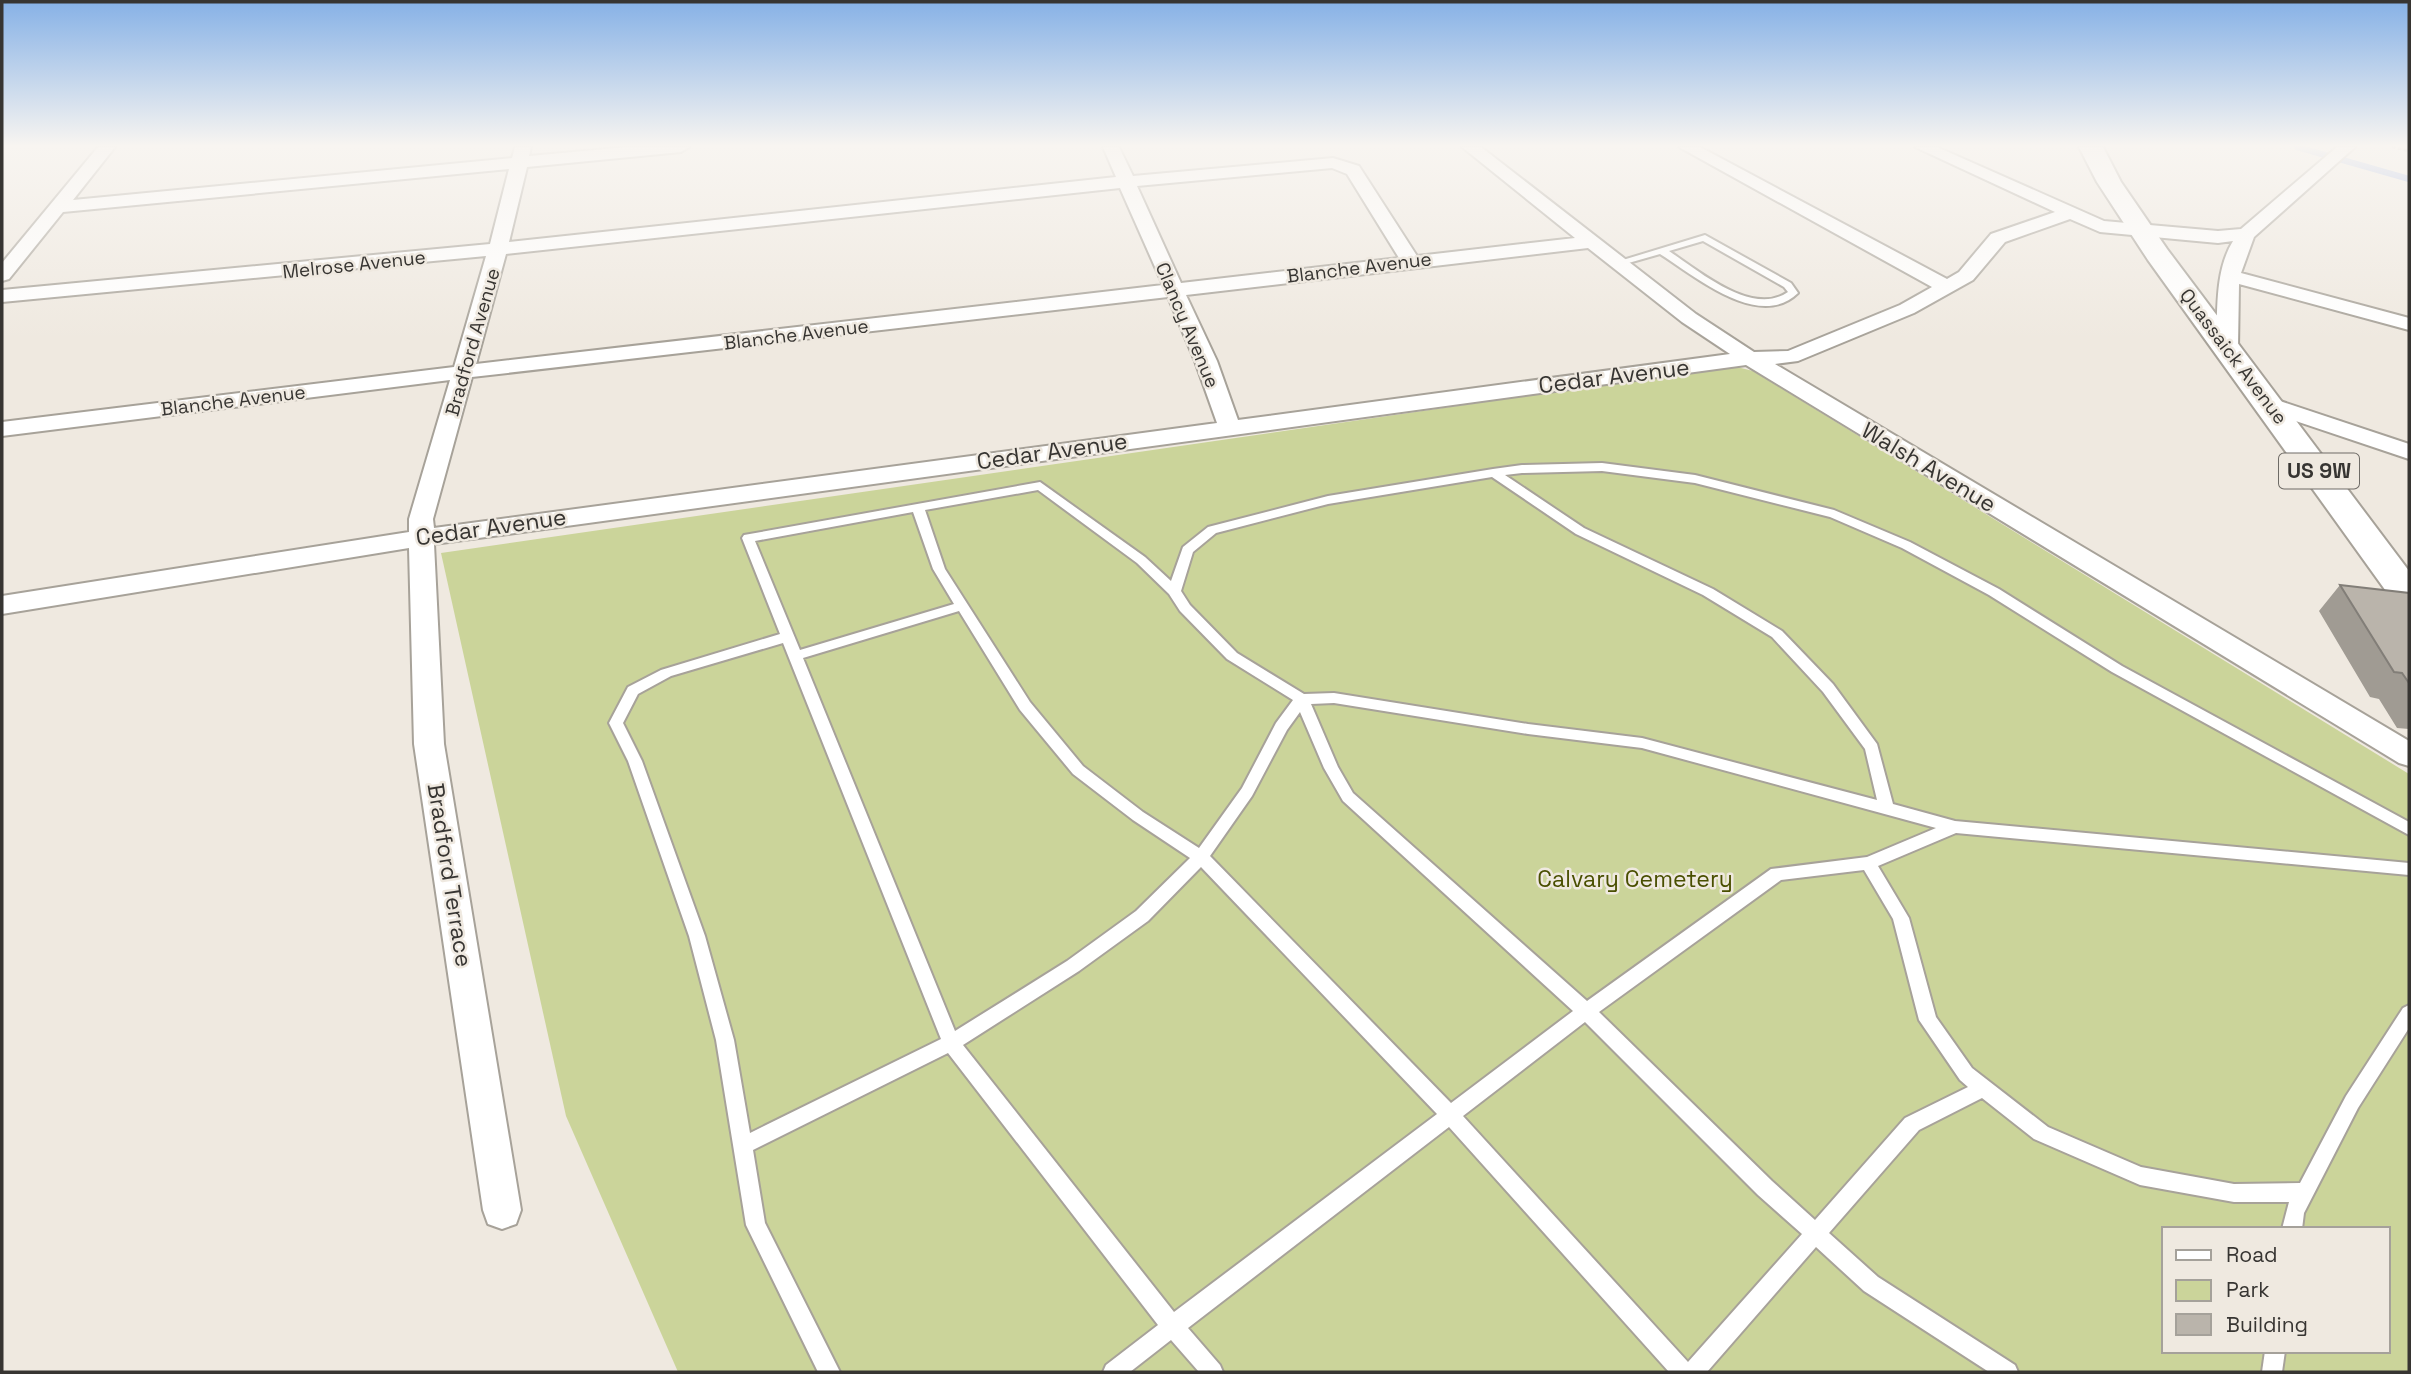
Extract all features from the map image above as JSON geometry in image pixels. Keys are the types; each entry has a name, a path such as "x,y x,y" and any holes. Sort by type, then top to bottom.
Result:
{"highway":[{"name":"Quassaick Avenue","path":"2128,211 2409,596"}],"street":[{"path":"2,275 55,211"},
{"name":"Bradford Avenue","path":"421,536 421,519 507,211"},
{"name":"Melrose Avenue","path":"2,296 202,279 839,211"},
{"name":"Clancy Avenue","path":"1140,211 1206,361 1228,426"},
{"name":"Melrose Avenue","path":"1379,211 1410,261"},
{"name":"Walsh Avenue","path":"1552,211 1689,318 1750,358 2409,755"},
{"path":"1806,211 1949,288"},
{"path":"2062,211 2100,226 2218,237 2246,234"},
{"path":"2227,348 2231,276 2238,246 2246,234 2273,211"},
{"name":"Cedar Avenue","path":"2,605 154,577 421,536 1228,426 1750,358 1791,357 1908,309 1949,288 1966,276 1998,237 2068,214"},
{"name":"Blanche Avenue","path":"2,429 463,372 1591,242"},
{"path":"2231,276 2409,324"},
{"path":"2271,405 2409,452"},
{"name":"Bradford Terrace","path":"421,536 429,744 502,1210"}],"lane":[{"path":"1618,263 1661,250 1708,239 1788,285 1793,293 1772,305 1746,301 1661,250"},
{"path":"1174,591 1187,550 1212,530 1328,500 1493,473 1602,467 1695,480 1834,514 1906,545 1994,592 2117,669 2409,829"},
{"path":"1493,473 1580,531 1708,592 1777,634 1828,688 1872,748 1887,810"},
{"path":"1213,1372 1172,1327 951,1043 748,538 1040,486 1141,560 1174,591 1185,608 1232,656 1302,699 1334,698 1528,729 1642,743 1955,827 2409,869"},
{"path":"918,508 939,569 961,606 1025,706 1078,770 1138,816 1201,857 1450,1115 1683,1372"},
{"path":"795,656 961,606"},
{"path":"787,637 666,673 633,691 617,723 664,836 697,936 725,1040 756,1224 829,1372"},
{"path":"742,1146 951,1043 1073,966 1142,916 1201,857 1247,792 1281,727 1302,699"},
{"path":"1302,699 1331,768 1348,797 1586,1011 1765,1188 1871,1284 2008,1372"},
{"path":"1113,1372 1586,1011 1777,874 1868,863 1955,827"},
{"path":"1868,863 1901,918 1928,1020 1966,1074 2041,1133 2140,1175 2234,1193 2305,1192"},
{"path":"2292,1227 2295,1211 2352,1102 2409,1013"},
{"path":"1693,1372 1912,1124 1984,1088"},
{"path":"2272,1372 2275,1353"}],"green space":[{"name":"Calvary Cemetery","path":"1733,366 1753,371 2409,774 2409,1372 678,1372 566,1116 441,553"}],"building":[{"path":"2340,585 2409,593 2409,683 2402,673 2394,672"}]}
